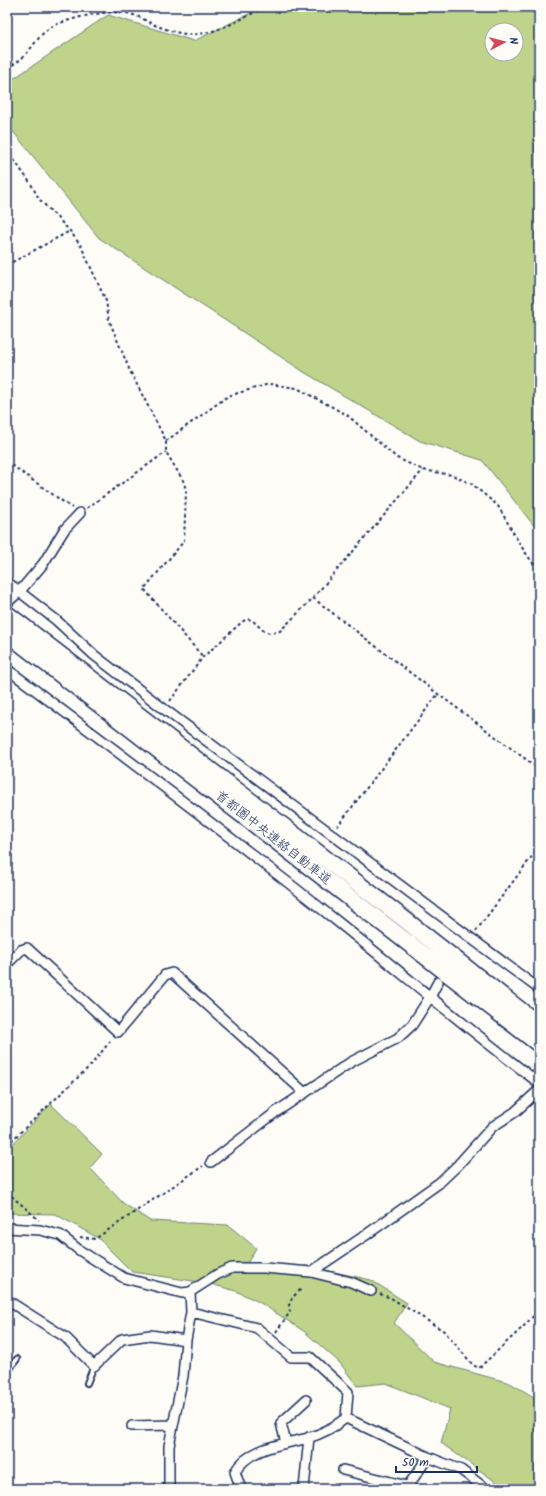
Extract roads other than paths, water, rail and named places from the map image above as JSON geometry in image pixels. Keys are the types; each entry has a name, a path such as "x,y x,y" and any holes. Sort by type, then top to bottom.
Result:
{"highway":[{"name":"首都圏中央連絡自動車道","path":"8,607 539,1025"},
{"name":"首都圏中央連絡自動車道","path":"7,633 539,1044"}],"street":[{"path":"8,607 43,564 64,530 80,513"},
{"path":"7,582 56,620 94,655 164,709 539,989"},
{"path":"7,669 164,786 333,918 482,1040 539,1083"},
{"path":"7,964 21,950 27,948 118,1032 165,975 172,973 305,1092"},
{"path":"211,1162 276,1112 305,1092 351,1062 398,1038 412,1025 438,982"},
{"path":"311,1272 354,1244 439,1183 457,1166 492,1127 514,1112 539,1090"},
{"path":"7,1228 40,1230 57,1234 79,1250 124,1278 182,1293 190,1292 218,1274 232,1268 264,1268 311,1272 351,1282 371,1291"},
{"path":"169,1489 169,1446 183,1376 190,1312 190,1292"},
{"path":"7,1303 10,1302 65,1337 94,1366 122,1339 150,1335 186,1340"},
{"path":"190,1312 257,1328 291,1357 310,1357 348,1392 346,1418 333,1428 309,1437 260,1450 240,1463 235,1472 241,1489"},
{"path":"286,1443 281,1423 306,1400"},
{"path":"346,1418 428,1457 461,1470 485,1489"},
{"path":"132,1426 172,1426"},
{"path":"304,1489 309,1437"},
{"path":"343,1470 406,1488 428,1457"}],"lane":[{"path":"7,1372 17,1359"},
{"path":"87,1383 94,1366"}]}
